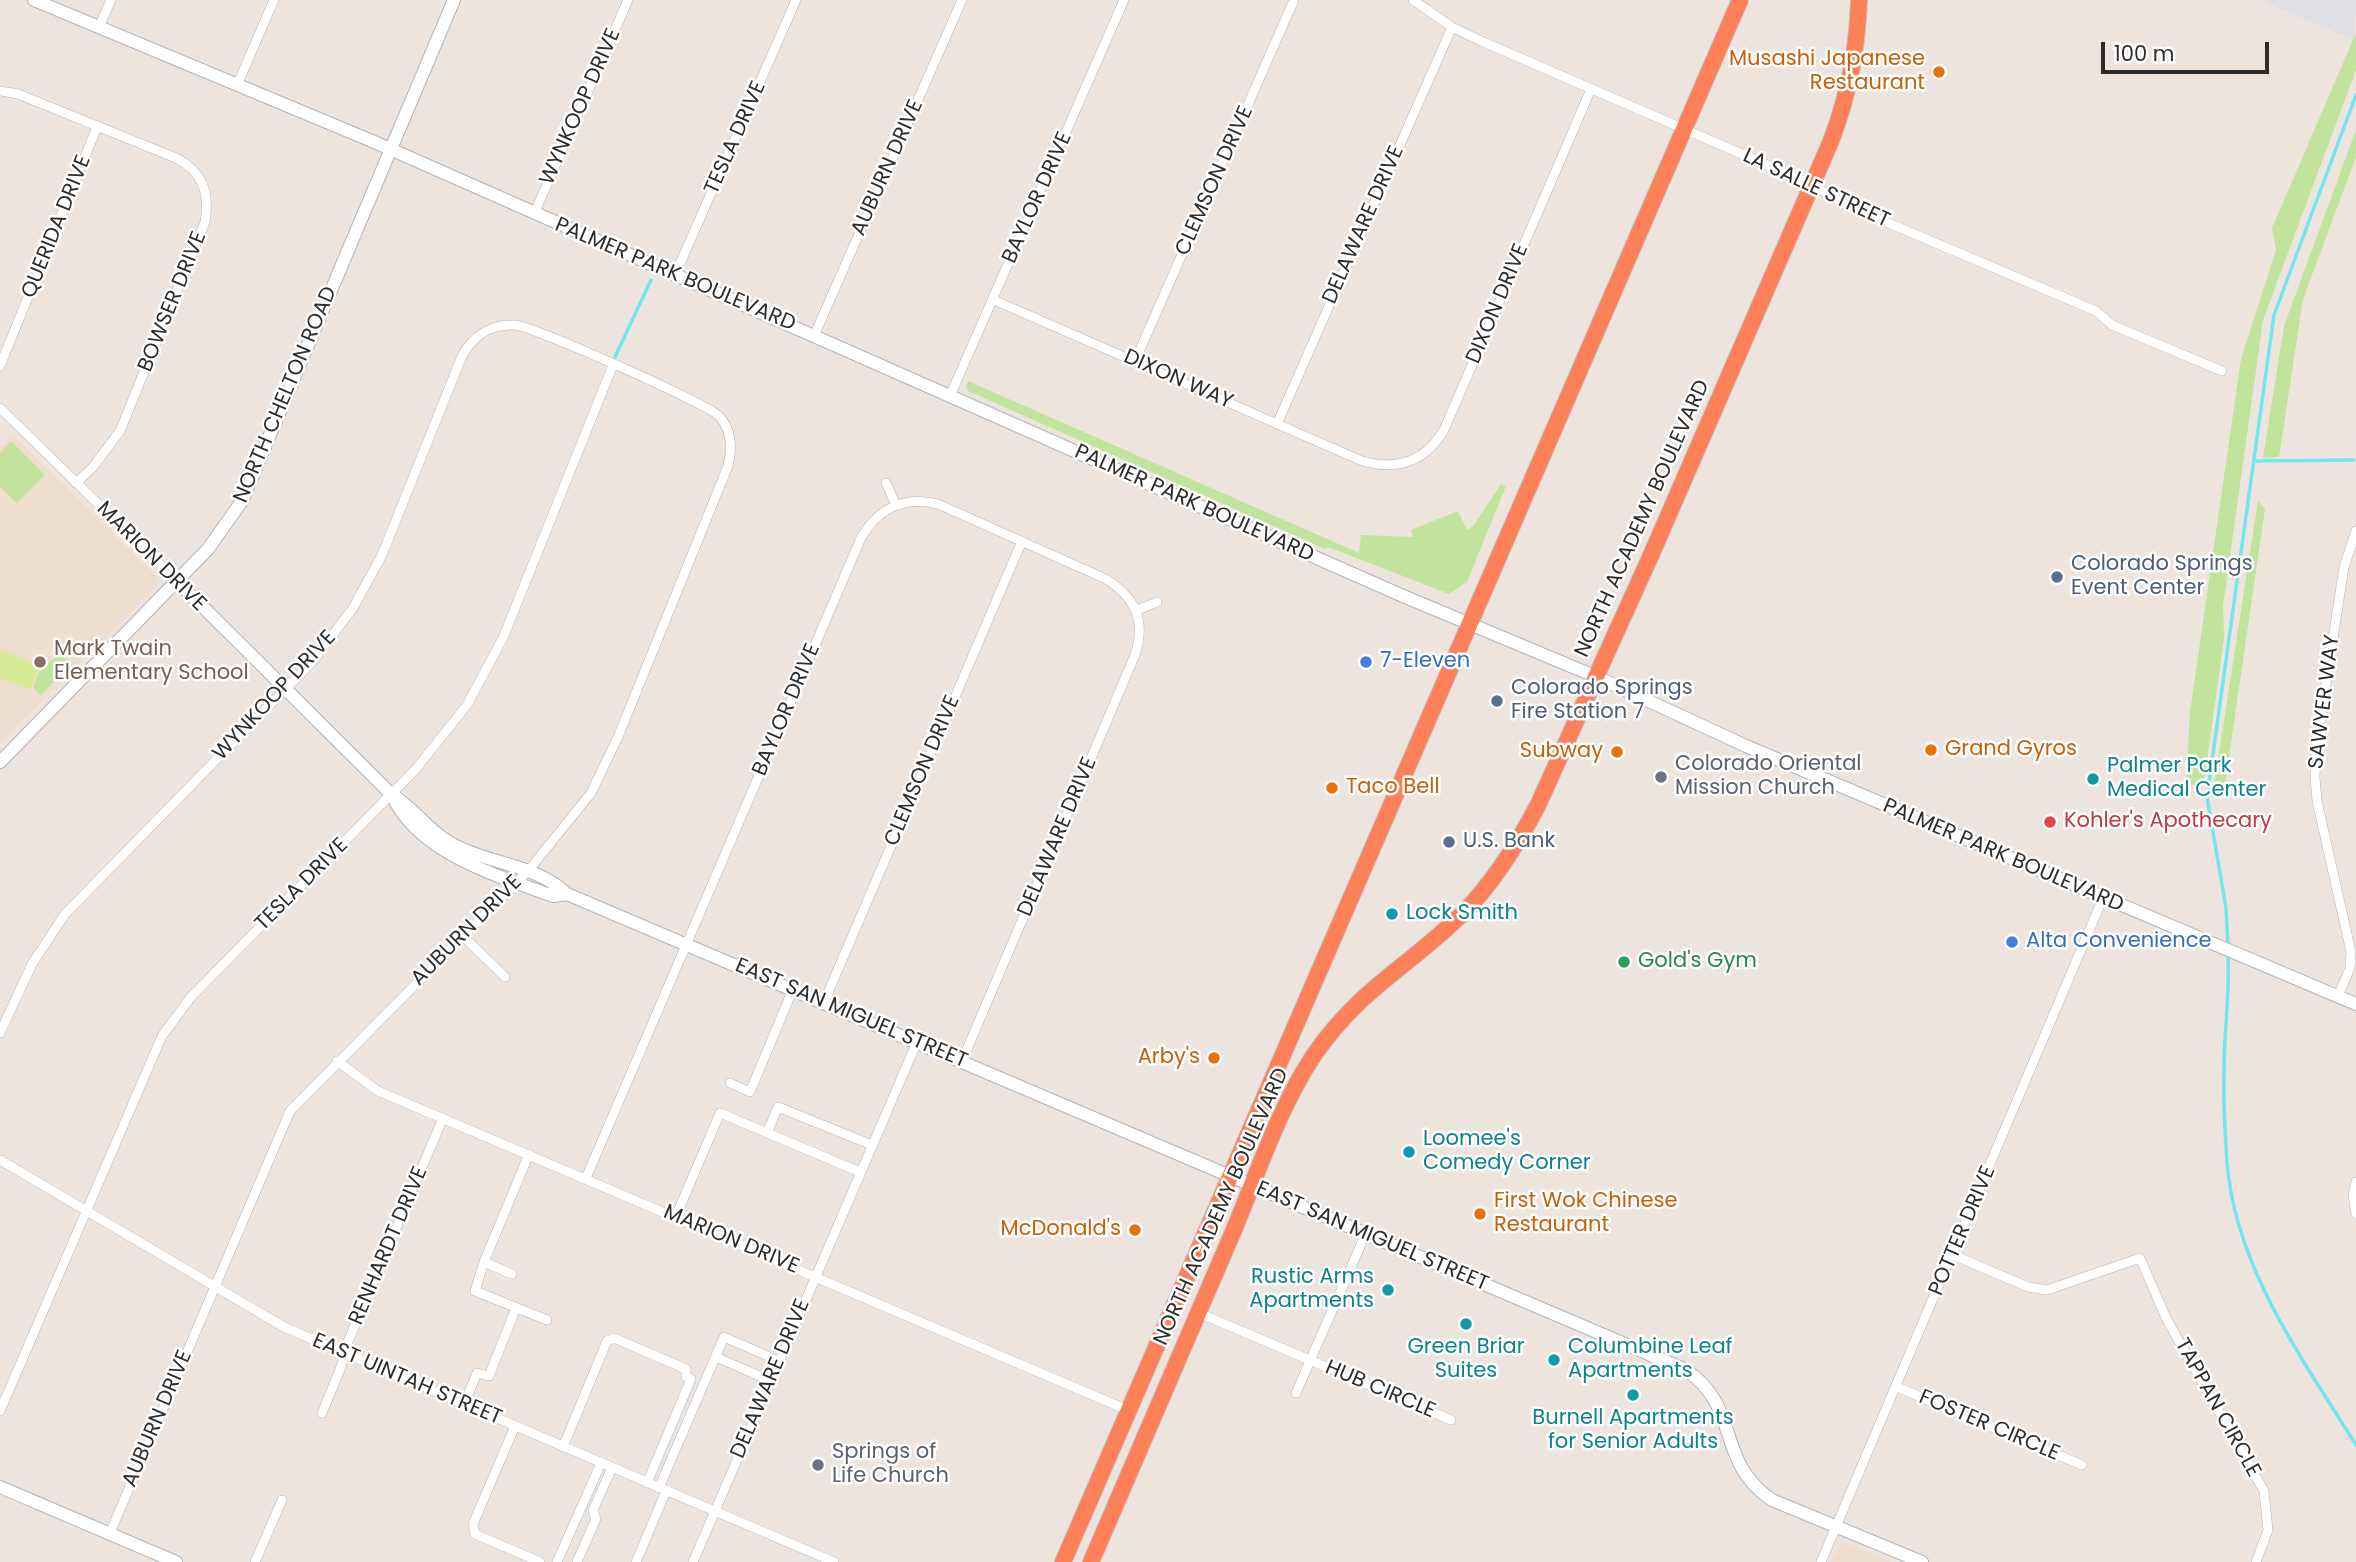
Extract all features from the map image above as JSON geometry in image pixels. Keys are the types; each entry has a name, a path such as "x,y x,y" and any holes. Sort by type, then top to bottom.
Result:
{"highway":[{"name":"NORTH ACADEMY BOULEVARD","path":"1063,1562 1740,0"},
{"name":"NORTH ACADEMY BOULEVARD","path":"1091,1562 1298,1083 1326,1037 1363,995 1464,913 1518,842 1597,677 1847,99 1857,46 1859,0"}],"main road":[{"name":"PALMER PARK BOULEVARD","path":"34,0 389,149 1469,624 1597,677 1746,746 2356,1004"},
{"name":"NORTH CHELTON ROAD","path":"0,762 178,582 221,534 252,483 389,149 454,0"},
{"name":"MARION DRIVE","path":"178,582 284,691 391,794 408,804 451,844 528,871"},
{"name":"MARION DRIVE","path":"391,794 399,811 436,845 451,855 516,882"},
{"name":"EAST SAN MIGUEL STREET","path":"528,871 558,886 567,894 1686,1370 1715,1397 1736,1461 1750,1481 1772,1500 1922,1562"},
{"name":"EAST SAN MIGUEL STREET","path":"516,882 553,895 567,894"},
{"path":"0,1487 176,1562"}],"street":[{"path":"99,27 111,0"},
{"path":"237,83 274,0"},
{"name":"WYNKOOP DRIVE","path":"534,214 628,0"},
{"name":"TESLA DRIVE","path":"675,275 796,0"},
{"name":"AUBURN DRIVE","path":"814,336 962,0"},
{"name":"BAYLOR DRIVE","path":"950,397 1125,0"},
{"name":"CLEMSON DRIVE","path":"1135,361 1294,0"},
{"name":"LA SALLE STREET","path":"1413,0 1451,27 1811,184 1846,205 2096,311 2112,326 2222,371"},
{"name":"DELAWARE DRIVE","path":"1277,424 1451,27"},
{"name":"DIXON DRIVE","path":"1362,461 1388,466 1403,464 1426,453 1435,445 1591,89"},
{"name":"BOWSER DRIVE","path":"0,91 18,94 188,164 202,181 207,210 205,222 123,425 104,454 76,483"},
{"name":"QUERIDA DRIVE","path":"0,366 97,127"},
{"name":"DIXON WAY","path":"994,300 1362,461"},
{"name":"WYNKOOP DRIVE","path":"0,1033 32,964 65,914 327,645 367,584 462,356 475,338 493,328 515,324 614,365"},
{"name":"TESLA DRIVE","path":"0,1411 154,1051 170,1024 191,998 391,794 455,722 491,664 614,365"},
{"name":"AUBURN DRIVE","path":"110,1533 290,1111 528,871 591,793 618,737 731,454 725,425 710,408 614,365"},
{"name":"MARION DRIVE","path":"0,408 178,582"},
{"path":"886,483 896,505 914,501 938,504 1106,579 1128,596 1137,610 1157,602"},
{"name":"BAYLOR DRIVE","path":"586,1178 861,538 873,519 896,505"},
{"name":"SAWYER WAY","path":"2338,996 2350,968 2351,952 2317,801 2316,749 2344,567 2356,531"},
{"name":"CLEMSON DRIVE","path":"824,1002 1022,541"},
{"name":"DELAWARE DRIVE","path":"962,1061 1135,655 1140,629 1137,610"},
{"name":"POTTER DRIVE","path":"1821,1562 2103,898"},
{"path":"462,935 505,977"},
{"path":"730,1083 750,1092 793,989"},
{"name":"DELAWARE DRIVE","path":"693,1562 917,1042"},
{"name":"MARION DRIVE","path":"337,1061 366,1085 1130,1411"},
{"path":"767,1133 778,1107 872,1145"},
{"path":"676,1216 720,1113 860,1172"},
{"name":"RENHARDT DRIVE","path":"322,1413 443,1118"},
{"path":"528,1154 475,1291 547,1320"},
{"name":"EAST UINTAH STREET","path":"0,1160 284,1327 834,1562"},
{"path":"2356,1182 2353,1195 2356,1214"},
{"name":"HUB CIRCLE","path":"1296,1393 1366,1233"},
{"name":"TAPPAN CIRCLE","path":"1953,1255 2028,1287 2047,1290 2140,1258 2167,1320 2264,1491 2268,1530 2256,1562"},
{"path":"484,1262 512,1274"},
{"path":"464,1404 477,1373 489,1376 516,1308"},
{"name":"HUB CIRCLE","path":"1199,1312 1451,1420"},
{"path":"636,1562 724,1337 779,1361"},
{"path":"563,1447 607,1341 614,1338 686,1369 686,1377 691,1379 647,1483"},
{"path":"716,1357 771,1381"},
{"name":"FOSTER CIRCLE","path":"1897,1387 2082,1465"},
{"path":"515,1426 473,1524 475,1534 540,1562"},
{"path":"557,1562 601,1463"},
{"path":"578,1562 596,1519 593,1510 612,1468"},
{"path":"255,1562 282,1500"}],"shaded area":[{"path":"2356,0 2354,40 2265,2"},
{"name":"Mark Twain Elementary School","path":"13,435 162,581 0,743 0,448"},
{"path":"1842,1543 1847,1543 1891,1562 1831,1562"}],"green space":[{"path":"2356,33 2356,70 2263,320 2223,606 2224,639 2204,782 2186,787 2190,712 2241,359 2276,250 2272,228"},
{"path":"2356,130 2356,157 2303,299 2279,457 2263,458 2284,326"},
{"path":"968,381 1359,553 1361,535 1413,537 1411,530 1458,511 1467,530 1474,525 1501,484 1506,486 1467,582 1449,594 1328,547 1325,549 968,391"},
{"path":"11,441 45,475 17,503 0,487 0,453"},
{"path":"2258,501 2265,509 2225,784 2214,785"},
{"path":"1,650 40,666 30,690 0,678"},
{"path":"59,653 71,664 40,696 33,687 39,672"}],"waterway":[{"path":"2228,946 2226,908 2207,797 2274,315 2356,95"},
{"path":"615,357 651,280"},
{"path":"2254,461 2354,460"},
{"path":"2228,954 2224,1094 2227,1162 2233,1201 2243,1238 2274,1310 2356,1445"}],"place":[{"name":"Musashi Japanese Restaurant","path":"1939,72"},
{"name":"Colorado Springs Event Center","path":"2057,577"},
{"name":"Mark Twain Elementary School","path":"40,662"},
{"name":"7-Eleven","path":"1366,662"},
{"name":"Colorado Springs Fire Station 7","path":"1497,701"},
{"name":"Grand Gyros","path":"1931,750"},
{"name":"Subway","path":"1617,752"},
{"name":"Colorado Oriental Mission Church","path":"1661,777"},
{"name":"Palmer Park Medical Center","path":"2093,779"},
{"name":"Taco Bell","path":"1332,788"},
{"name":"Kohler's Apothecary","path":"2050,822"},
{"name":"U.S. Bank","path":"1449,842"},
{"name":"Lock Smith","path":"1392,914"},
{"name":"Alta Convenience","path":"2012,942"},
{"name":"Gold's Gym","path":"1624,962"},
{"name":"Arby's","path":"1214,1058"},
{"name":"Loomee's Comedy Corner","path":"1409,1152"},
{"name":"First Wok Chinese Restaurant","path":"1480,1214"},
{"name":"McDonald's","path":"1135,1230"},
{"name":"Rustic Arms Apartments","path":"1388,1290"},
{"name":"Green Briar Suites","path":"1466,1324"},
{"name":"Columbine Leaf Apartments","path":"1554,1360"},
{"name":"Burnell Apartments for Senior Adults","path":"1633,1395"},
{"name":"Springs of Life Church","path":"818,1465"}]}
